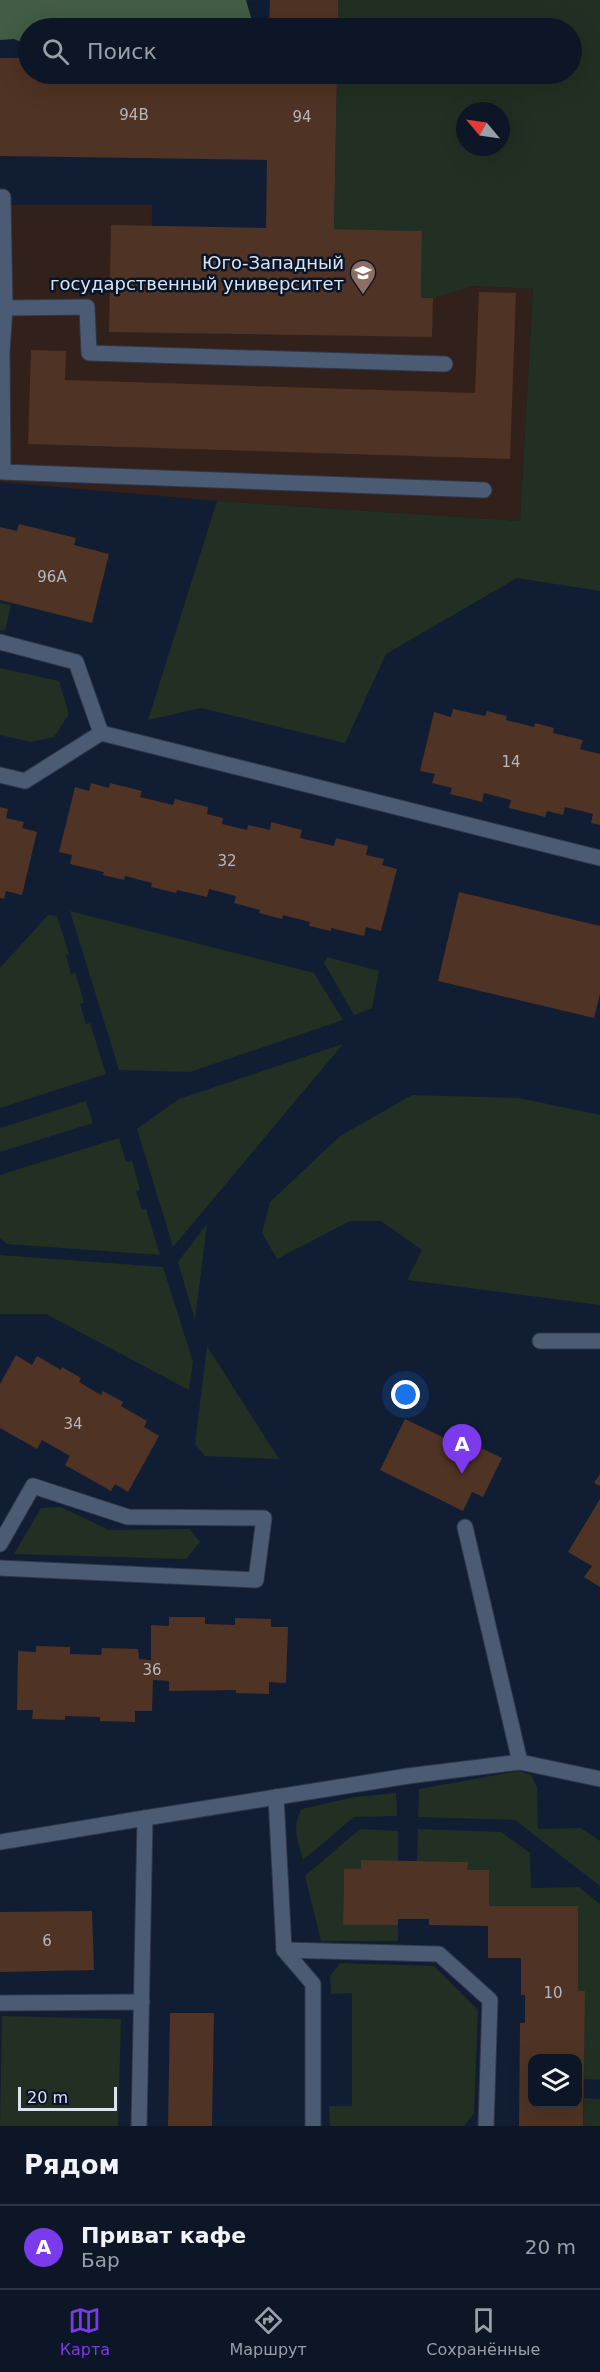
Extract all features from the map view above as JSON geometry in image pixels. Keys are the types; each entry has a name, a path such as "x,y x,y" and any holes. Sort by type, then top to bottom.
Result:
{"lane":[{"path":"0,197 3,197 5,308 2,352 3,472 484,490"},
{"path":"5,308 87,307 89,352 444,364"},
{"path":"0,642 76,662 102,733"},
{"path":"0,775 25,781 102,733 600,858"},
{"path":"540,1341 600,1341"},
{"path":"0,1544 33,1486 128,1517 264,1518 256,1580 0,1568"},
{"path":"465,1527 520,1762"},
{"path":"0,1842 276,1797 520,1762 600,1779"},
{"path":"276,1797 284,1950 313,1984 313,2126"},
{"path":"139,2126 144,1818"},
{"path":"284,1950 439,1954 490,2000 486,2126"},
{"path":"0,2003 142,2002"}],"shaded area":[{"path":"0,205 152,205 151,294 432,298 474,286 533,289 520,521 217,501 0,482"}],"green space":[{"path":"0,0 246,0 251,18 18,18 18,41 0,40"},
{"path":"338,0 600,0 600,591 517,578 386,654 345,743 201,708 148,720 217,501 520,521 533,289 474,286 433,298 421,298 422,231 334,229 337,84 582,84 582,18 338,18"},
{"path":"0,603 11,605 5,631 0,630"},
{"path":"0,668 59,681 69,714 54,737 31,742 0,735"},
{"path":"70,911 314,973 343,1020 190,1072 119,1070"},
{"path":"48,915 57,916 69,954 66,955 71,974 75,973 84,1002 80,1004 86,1024 90,1023 106,1074 0,1108 0,968"},
{"path":"327,957 379,971 372,1008 354,1015 324,963"},
{"path":"343,1044 173,1247 137,1129 179,1099"},
{"path":"412,1095 519,1098 600,1115 600,1305 407,1280 422,1250 381,1221 350,1221 277,1259 262,1233 270,1202 340,1136"},
{"path":"86,1101 93,1123 0,1152 0,1128"},
{"path":"119,1138 126,1162 132,1161 140,1190 136,1191 142,1210 146,1209 160,1255 7,1244 0,1237 0,1175"},
{"path":"207,1224 195,1320 178,1262"},
{"path":"0,1255 163,1267 193,1362 189,1390 46,1314 0,1314"},
{"path":"207,1346 279,1459 205,1456 195,1444"},
{"path":"61,1507 109,1530 190,1529 200,1542 186,1559 14,1554 41,1508"},
{"path":"519,1771 531,1775 537,1787 538,1829 581,1828 600,1841 600,1886 515,1820 418,1817 419,1789"},
{"path":"396,1793 397,1816 354,1817 303,1860 296,1827 302,1809 354,1797"},
{"path":"360,1829 398,1831 398,1861 361,1861 361,1869 344,1869 343,1924 398,1925 398,1941 321,1941 305,1876"},
{"path":"418,1829 501,1832 530,1853 531,1888 579,1887 600,1904 600,2080 583,2079 584,1991 578,1991 578,1907 489,1906 467,1870 467,1862 417,1861"},
{"path":"340,1963 434,1966 478,2010 474,2113 464,2126 330,2126 329,2106 352,2106 352,1993 331,1994 330,1976"},
{"path":"2,2016 121,2019 118,2126 0,2126"},
{"path":"584,2098 600,2099 600,2126 583,2126"}],"building":[{"path":"270,0 338,0 338,18 269,18"},
{"path":"0,58 18,58 18,84 337,84 334,229 422,231 421,298 433,298 432,337 109,332 111,225 266,228 267,160 0,156"},
{"path":"479,292 516,293 510,459 28,444 31,350 66,351 65,380 475,393"},
{"path":"19,524 76,538 74,545 109,554 92,623 0,600 0,527 17,531"},
{"path":"453,709 485,716 487,711 507,716 506,720 534,727 535,723 554,728 553,733 583,740 580,749 600,754 600,825 591,823 593,814 565,807 563,815 547,811 545,817 509,808 511,800 484,793 482,802 450,794 452,788 432,783 435,774 420,771 434,712 451,717"},
{"path":"91,783 109,788 110,783 142,791 140,797 173,805 175,799 208,807 207,814 223,818 222,824 247,830 248,825 270,830 271,822 302,830 300,838 334,846 336,838 368,846 366,855 384,859 382,865 397,869 381,931 366,927 364,936 331,928 331,931 309,926 310,922 283,915 282,919 259,913 260,910 234,903 236,896 209,889 207,897 177,890 176,893 151,887 152,883 125,876 124,880 103,875 104,872 70,864 72,855 59,852 75,787 89,791"},
{"path":"0,807 8,809 6,818 24,822 22,828 37,832 22,895 6,891 4,899 0,898"},
{"path":"459,892 600,926 600,994 594,1018 438,981"},
{"path":"16,1355 32,1365 37,1356 61,1370 62,1367 81,1378 79,1382 101,1395 103,1391 123,1402 121,1406 147,1421 144,1427 159,1436 128,1492 115,1484 111,1491 65,1465 70,1456 42,1440 37,1449 0,1428 0,1384"},
{"path":"405,1419 455,1443 458,1437 502,1458 483,1497 472,1492 463,1511 380,1470"},
{"path":"600,1474 600,1486 594,1483"},
{"path":"600,1499 600,1587 584,1577 592,1566 568,1552"},
{"path":"169,1617 205,1617 205,1624 235,1625 235,1618 271,1619 271,1627 288,1627 286,1683 269,1682 269,1694 236,1693 236,1690 169,1691 169,1681 153,1680 152,1711 135,1711 135,1722 100,1721 100,1717 65,1716 65,1720 32,1719 33,1710 17,1710 18,1651 36,1652 36,1646 70,1647 70,1654 101,1655 102,1648 138,1649 139,1659 151,1660 151,1625 169,1626"},
{"path":"361,1860 468,1862 467,1870 489,1870 489,1906 578,1906 578,1991 585,1991 583,2126 519,2126 520,2023 525,2023 525,1995 521,1995 521,1958 488,1958 488,1926 429,1925 429,1919 398,1919 398,1925 343,1925 344,1869 361,1869"},
{"path":"92,1911 94,1970 0,1972 0,1912"},
{"path":"170,2013 214,2013 212,2126 168,2126"}],"place":[{"name":"Юго-Западный государственный университет","path":"363,296"},
{"name":"Приват кафе","path":"462,1474"}]}
